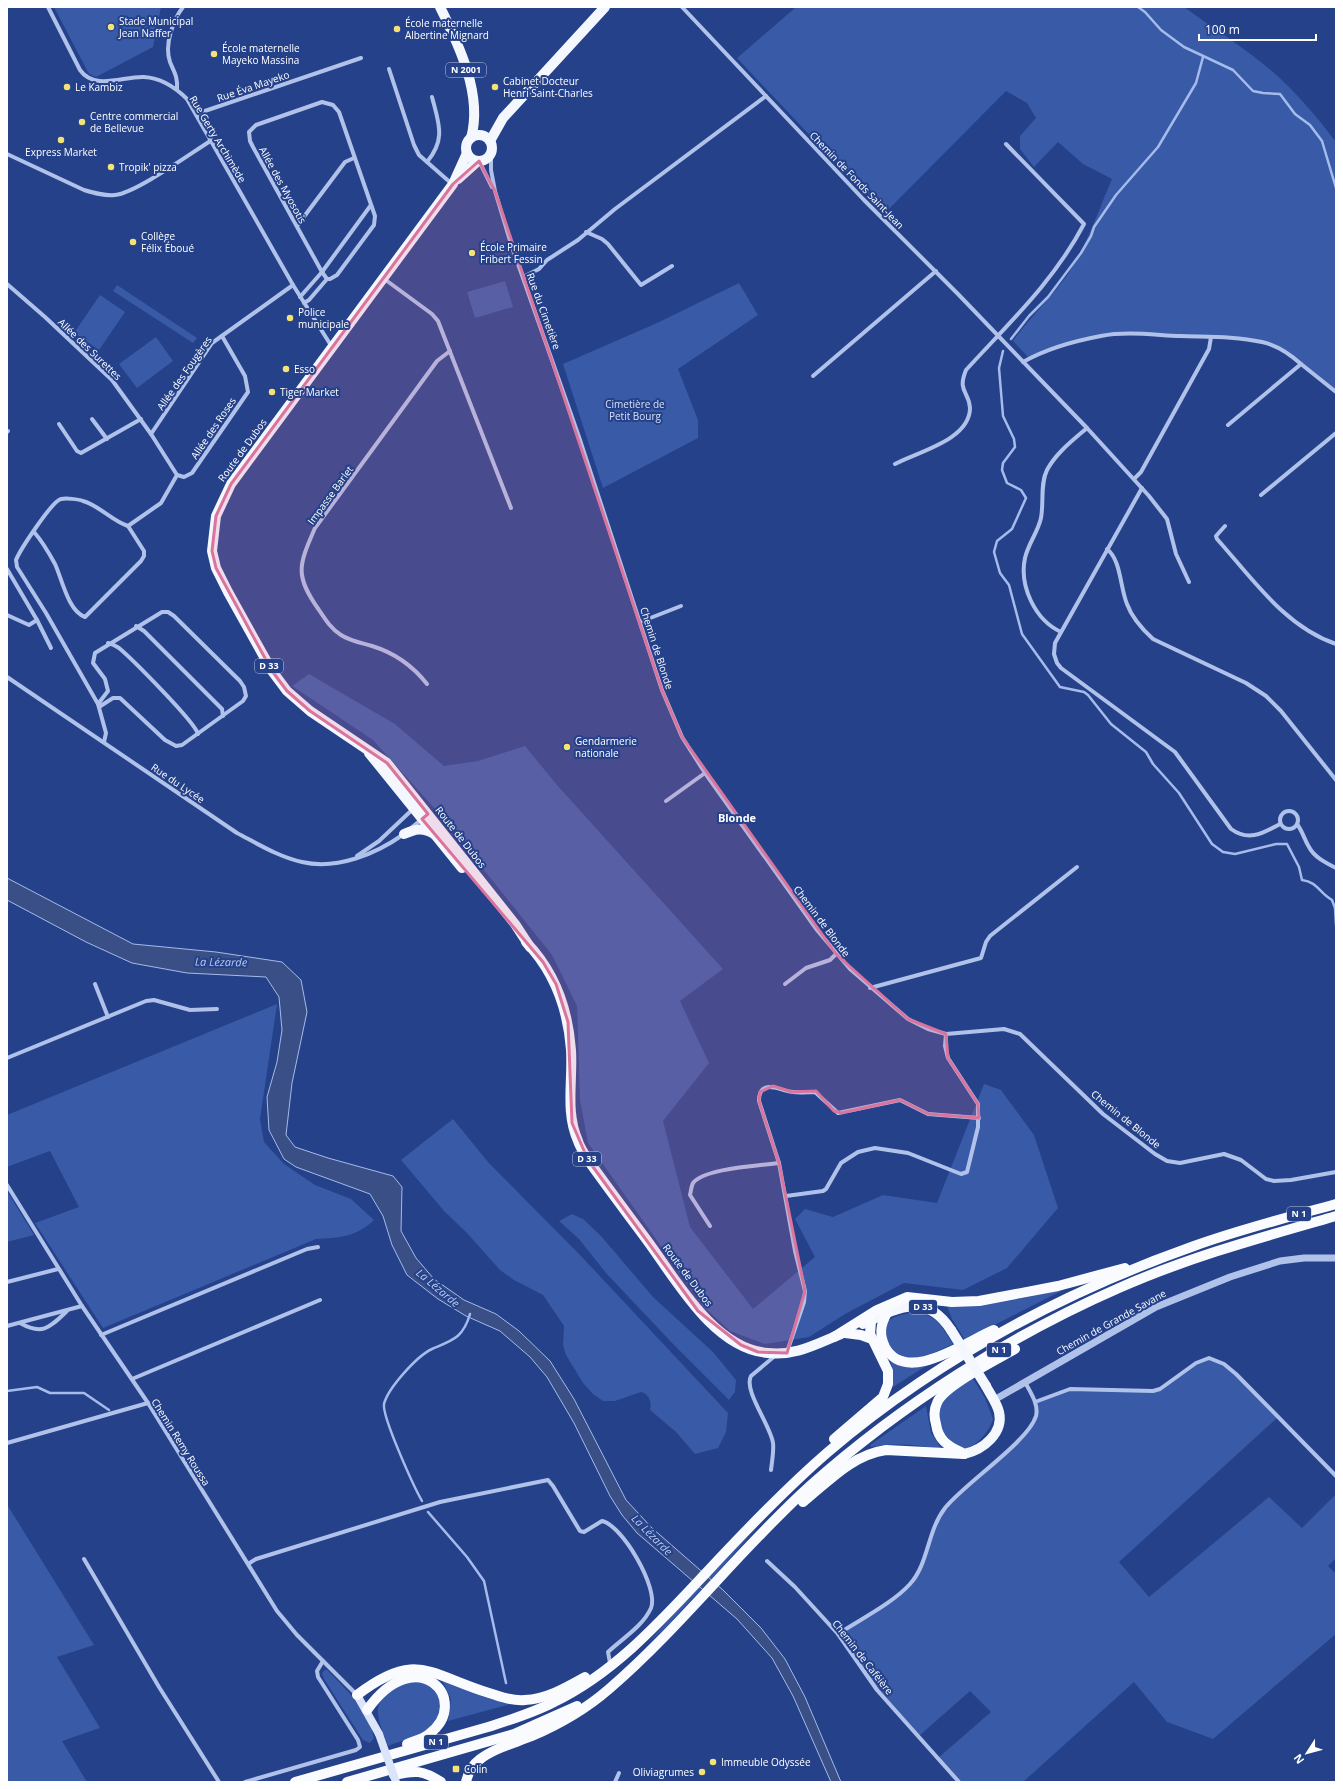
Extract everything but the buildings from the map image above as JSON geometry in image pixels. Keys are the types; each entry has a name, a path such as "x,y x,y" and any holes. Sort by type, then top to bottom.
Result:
{"highway":[{"name":"N 1","path":"294,1782 519,1717 555,1702 587,1683 625,1655 677,1604 769,1506 829,1451 879,1411 925,1378 993,1337 1048,1308 1154,1261 1195,1246 1336,1204"},
{"name":"N 1","path":"347,1782 514,1734 561,1714 588,1699 631,1668 686,1615 756,1540 809,1488 886,1424 932,1391 985,1358 1044,1325 1120,1287 1249,1240 1336,1216"},
{"path":"834,1337 877,1310 907,1297 952,1302 979,1301 1058,1286 1154,1261"},
{"path":"887,1313 882,1322 880,1331 886,1348 893,1358 904,1363 914,1364 930,1360 989,1332 1048,1308"},
{"path":"769,1506 786,1482 883,1397 888,1384 888,1371 872,1339 869,1330 871,1321"},
{"path":"964,1454 948,1447 942,1440 937,1430 934,1417 937,1402 942,1394 955,1384 1025,1343 1044,1325"},
{"path":"845,1333 861,1335 872,1339"},
{"path":"756,1540 846,1467 860,1458 886,1450 964,1454"},
{"path":"357,1695 391,1673 402,1669 419,1668 505,1698 527,1700 551,1694 625,1655"},
{"path":"466,1782 471,1769 478,1760 491,1752 563,1721 586,1707 631,1668"},
{"path":"314,1776 429,1734 442,1721 445,1712 445,1703 441,1692 434,1682 425,1678 412,1676 398,1681 386,1688 376,1697 367,1710"},
{"path":"368,1782 404,1772 424,1772 441,1782"}],"main road":[{"name":"N 2001","path":"440,7 464,60 474,103 475,123 471,138"},
{"path":"490,141 479,135 471,138 467,144 467,152 478,161 488,157 491,153 490,141 502,118 605,7"},
{"name":"Route de Dubos","path":"467,152 452,184 231,484 216,516 212,551 216,568 228,592 272,671 287,691 310,711 366,748 515,924 530,947"},
{"name":"Route de Dubos","path":"452,184 478,161"},
{"name":"Route de Dubos","path":"425,816 434,834 510,927 543,962 556,984 568,1022 571,1051 570,1108 572,1123 578,1141 588,1160 698,1310 726,1336 740,1345 758,1352 783,1353 804,1350 887,1313 905,1307 922,1306 936,1312 945,1320 986,1386 999,1410 1000,1419 994,1434 980,1448 964,1454"},
{"path":"404,834 420,829 427,830 434,834"},
{"path":"357,1695 367,1710 379,1734 396,1782"}],"street":[{"name":"Rue Gerty Archimède","path":"48,7 80,70 88,78 101,81 146,77 161,81 177,89 187,99 212,140 293,285 332,348"},
{"path":"177,89 177,76 170,62 168,48 177,14 183,7"},
{"name":"Chemin de Fonds Saint-Jean","path":"682,7 868,204 998,335 1142,488 1164,513 1176,554 1189,582"},
{"name":"Rue Éva Mayeko","path":"196,114 361,58"},
{"path":"389,69 414,145 419,155 452,184"},
{"path":"523,277 539,269 544,262 766,96"},
{"path":"427,162 436,150 439,142 440,126 432,97"},
{"name":"Allée des Myosotis","path":"304,303 309,300 327,279 334,278 374,225 375,216 339,112 333,105 328,103 314,104 261,123 252,128 249,136 253,147 327,279"},
{"path":"7,154 84,190 97,194 115,195 137,187 212,140"},
{"path":"895,464 912,455 922,454 947,440 966,422 969,416 970,405 963,391 962,381 966,370 1048,281 1075,242 1084,224 1006,144"},
{"name":"Rue du Cimetière","path":"491,153 491,170 494,191"},
{"path":"297,226 345,162 354,158"},
{"name":"Rue du Cimetière","path":"478,161 494,191 579,437"},
{"path":"300,297 322,272 371,205"},
{"path":"586,232 598,237 608,244 641,285 672,266"},
{"path":"813,376 936,271"},
{"path":"383,278 432,314 438,321 511,508"},
{"name":"Allée des Surettes","path":"7,284 102,369 121,391 151,434"},
{"name":"Allée des Fougères","path":"151,434 212,343 293,285"},
{"path":"1023,362 1040,352 1101,336 1128,334 1211,337 1262,342 1292,356 1336,392"},
{"name":"Allée des Roses","path":"177,474 184,477 192,473 248,392 245,376 222,336"},
{"path":"1134,479 1141,472 1209,349 1211,337"},
{"name":"Impasse Barlet","path":"427,684 398,656 349,639 331,627 305,589 300,571 304,555 315,528 437,361 450,351"},
{"path":"1228,425 1301,364"},
{"path":"92,419 107,439"},
{"path":"59,424 79,453 84,452 141,419"},
{"path":"1061,632 1043,620 1035,610 1023,571 1024,563 1025,556 1041,520 1043,482 1047,470 1054,458 1087,428"},
{"path":"1260,495 1336,433"},
{"path":"128,526 161,503 177,474 151,434"},
{"name":"Chemin de Blonde","path":"579,437 662,690 679,730 705,773 836,954 870,988 908,1019 928,1029 946,1034 1004,1029 1020,1034 1103,1114 1155,1154 1167,1161 1180,1163 1224,1154 1241,1160 1266,1179 1274,1181 1291,1180 1336,1172"},
{"path":"1142,488 1055,643 1054,654 1057,663 1061,668 1175,752 1231,829 1240,836 1247,837 1280,824"},
{"path":"34,532 53,561 64,589 74,606 81,616 86,617 144,556 144,551 128,526 122,524 105,512 82,501 62,498 46,513 18,556 17,567 46,614 98,705 106,733 104,742"},
{"path":"1225,526 1217,533 1217,539 1278,607 1300,627 1336,644"},
{"path":"1107,549 1113,556 1127,604 1144,630 1153,639 1246,683 1266,696 1281,711 1336,780"},
{"path":"7,569 38,620 52,648"},
{"path":"640,622 681,606"},
{"path":"168,612 240,681 244,687 246,696 243,701 198,734 182,745 176,746 165,740 120,698 113,698 98,705 108,691 105,679 93,663 92,658 95,653 108,643 158,613 168,612"},
{"path":"7,616 28,625 38,620"},
{"path":"136,626 144,631 222,709 223,716"},
{"path":"108,643 115,645 130,658 190,720 198,734"},
{"name":"Rue du Lycée","path":"7,677 237,833 276,853 303,862 335,862 375,852 404,834 425,816"},
{"path":"666,800 705,773"},
{"name":"Rue du Lycée","path":"355,858 378,841 416,806"},
{"path":"1297,824 1290,829 1284,828 1280,824 1280,815 1289,810 1297,815 1297,824 1304,833 1309,847 1317,856 1336,868"},
{"path":"870,988 982,957 986,942 990,936 1077,867"},
{"path":"785,984 806,968 830,960 836,954"},
{"path":"95,984 108,1017"},
{"path":"7,1058 146,1001 154,1000 190,1010 217,1009"},
{"path":"786,1196 823,1191 826,1189 842,1163 858,1152 875,1148 908,1153 958,1174 964,1174 970,1167 979,1118 976,1098 948,1058 945,1046 946,1034"},
{"path":"771,1470 772,1437 751,1390 749,1382 751,1376 783,1353 787,1348 805,1297 803,1279 795,1250 779,1162 758,1101 760,1092 769,1086 792,1092 814,1092 838,1113 900,1100 928,1114 979,1118"},
{"path":"710,1226 690,1195 693,1184 696,1181 715,1172 779,1162"},
{"name":"Chemin Remy Roussa","path":"7,1184 58,1269 148,1403 277,1611 297,1635 357,1695"},
{"path":"102,1335 307,1249 318,1247"},
{"name":"Chemin de Grande Savane","path":"994,1400 1156,1307 1184,1294 1280,1261 1304,1258 1336,1258"},
{"path":"7,1282 58,1269"},
{"path":"132,1379 320,1300"},
{"path":"7,1326 82,1306"},
{"path":"20,1323 30,1328 41,1330 50,1327 68,1310"},
{"path":"1035,1402 1070,1389 1153,1391 1160,1389 1196,1363 1209,1358 1224,1364 1246,1384 1336,1476"},
{"path":"838,1634 896,1596 910,1584 919,1571 936,1521 945,1508 962,1489 1022,1437 1032,1424 1036,1415 1035,1402 1025,1382"},
{"path":"7,1442 148,1403"},
{"path":"248,1564 256,1559 440,1502 546,1480 553,1486 580,1531 584,1532 602,1521 608,1522 617,1530 646,1576 652,1593 651,1607 646,1617 608,1652 610,1663"},
{"path":"84,1559 159,1687 219,1782"},
{"name":"Chemin de Caféière","path":"767,1561 795,1587 838,1634 877,1690 959,1782"},
{"path":"245,1782 349,1752 360,1747 358,1740 318,1676 317,1671 323,1661"},
{"path":"615,1782 618,1773"}],"highlighted area":[{"path":"479,161 495,191 662,690 682,737 836,954 908,1019 946,1034 948,1058 978,1104 979,1118 928,1114 900,1100 841,1113 834,1111 816,1091 792,1092 773,1086 760,1092 759,1101 779,1163 805,1291 787,1353 758,1352 741,1345 698,1311 588,1160 572,1123 568,1022 556,984 543,962 422,819 428,814 387,763 310,711 287,691 272,671 216,568 212,551 212,535 216,516 231,484 453,184"}],"green space":[{"name":"Stade Municipal Jean Naffer","path":"54,7 161,7 153,47 96,77 89,74"},
{"path":"796,7 1184,7 1240,46 1273,72 1298,96 1336,142 1336,392 1292,356 1273,345 1248,340 1128,334 1101,336 1040,353 1030,359 1013,341 1055,291 1075,263 1087,240 1112,179 1083,164 1058,142 1034,167 1020,149 1020,136 1036,118 1027,103 1006,91 884,214 737,58"},
{"path":"505,281 513,307 475,318 467,292"},
{"name":"Cimetière de Petit Bourg","path":"739,283 758,315 678,369 698,420 698,438 603,488 563,364 657,323"},
{"path":"117,285 197,338 193,343 113,291"},
{"path":"100,295 125,312 99,350 74,333"},
{"path":"156,337 173,361 137,388 119,364"},
{"path":"309,674 395,724 444,766 478,761 525,746 557,785 723,969 680,1001 709,1063 663,1121 690,1227 753,1309 815,1257 795,1219 805,1209 833,1217 883,1195 937,1203 984,1084 1001,1090 1034,1135 1058,1208 1007,1268 963,1290 904,1283 845,1314 809,1337 765,1344 730,1331 704,1307 588,1143 580,1100 577,1006 552,955 436,810 373,740 292,686"},
{"path":"277,1004 260,1119 264,1142 284,1164 315,1185 351,1199 374,1220 361,1230 347,1236 316,1239 103,1328 35,1223 79,1207 50,1151 7,1167 7,1115"},
{"path":"453,1119 488,1162 581,1256 728,1413 726,1432 718,1448 695,1454 676,1432 650,1410 651,1404 644,1393 641,1392 615,1401 603,1401 593,1394 583,1383 566,1355 563,1345 564,1326 543,1295 514,1280 500,1270 466,1232 444,1211 401,1160"},
{"path":"7,1191 34,1235 7,1242"},
{"path":"572,1214 583,1219 601,1236 653,1297 713,1352 736,1380 735,1392 729,1400 674,1345 606,1273 579,1239 559,1221"},
{"path":"1067,1288 965,1340 952,1319 947,1306 992,1304"},
{"path":"911,1313 926,1315 937,1321 953,1344 919,1357 902,1357 895,1353 888,1344 883,1327 895,1317"},
{"path":"1209,1358 1224,1364 1277,1418 1119,1562 1149,1597 1269,1497 1302,1528 1336,1494 1336,1558 1328,1566 1336,1574 1336,1634 1213,1739 1167,1722 1134,1682 1023,1782 959,1782 938,1758 991,1712 970,1691 919,1736 877,1690 838,1634 886,1604 910,1584 921,1566 935,1525 946,1507 1011,1449 1023,1436 1032,1424 1036,1414 1035,1402 1070,1389 1160,1389 1196,1363"},
{"path":"890,1360 908,1368 929,1364 893,1387 893,1370"},
{"path":"972,1377 985,1398 993,1419 980,1440 969,1447 963,1448 958,1447 949,1440 941,1428 937,1416 937,1410 939,1405 946,1397"},
{"path":"926,1406 931,1433 941,1448 940,1449 906,1445 880,1445 871,1447 870,1445"},
{"path":"8,1506 94,1645 57,1657 100,1728 62,1741 87,1782 7,1782"},
{"path":"759,1526 711,1579 708,1577"},
{"path":"699,1586 702,1588 665,1628 647,1644"},
{"path":"327,1670 351,1695 362,1709 371,1725 374,1738 370,1743 363,1740 324,1679 322,1673"},
{"path":"442,1680 484,1697 511,1704 448,1721 451,1699"},
{"path":"418,1681 431,1687 438,1696 440,1706 439,1717 434,1725 424,1732 412,1738 388,1746 378,1713 381,1700 392,1690 405,1684"}],"water":[{"name":"La Lézarde","path":"7,878 133,944 216,952 282,962 301,980 307,1012 292,1083 286,1135 295,1147 393,1176 402,1187 401,1231 416,1258 434,1279 464,1300 496,1314 519,1331 550,1361 574,1399 626,1500 652,1528 723,1590 761,1628 785,1659 805,1697 841,1782 831,1782 793,1696 772,1658 737,1619 637,1533 622,1515 610,1496 574,1423 547,1377 530,1357 500,1331 466,1316 438,1299 407,1275 392,1245 383,1216 370,1194 296,1167 284,1159 269,1130 267,1097 277,1062 282,1030 279,997 266,977 187,973 132,963 86,942 7,900"}],"waterway":[{"path":"1138,7 1145,12 1161,30 1184,47 1233,70 1253,91 1280,94 1295,114 1310,125 1322,141 1336,188"},
{"path":"1011,339 1029,316 1048,297 1081,253 1091,236 1094,227 1116,195 1158,147 1196,83 1203,57"},
{"path":"1003,351 999,368 1003,416 1014,439 1015,447 1003,463 1002,470 1007,483 1021,490 1026,498 1012,529 997,541 994,552 1000,573 1009,585 1022,634 1060,687 1084,692 1088,695 1111,724 1146,752 1153,764 1179,793 1212,844 1223,852 1235,854 1276,844 1287,844 1299,867 1302,880 1312,883 1332,900 1335,908 1336,925"},
{"path":"422,1501 412,1482 393,1437 384,1404 397,1381 411,1365 432,1349 456,1337 464,1328 470,1314"},
{"path":"7,1391 37,1387 50,1393 84,1393 109,1410"},
{"path":"428,1512 467,1557 484,1581 506,1683"}],"place":[{"name":"Stade Municipal Jean Naffer","path":"111,27"},
{"name":"École maternelle Albertine Mignard","path":"397,29"},
{"name":"École maternelle Mayeko Massina","path":"214,54"},
{"name":"Le Kambiz","path":"67,87"},
{"name":"Cabinet Docteur Henri Saint-Charles","path":"495,87"},
{"name":"Centre commercial de Bellevue","path":"82,122"},
{"name":"Express Market","path":"61,140"},
{"name":"Tropik' pizza","path":"111,167"},
{"name":"Collège Félix Éboué","path":"133,242"},
{"name":"École Primaire Fribert Fessin","path":"472,253"},
{"name":"Police municipale","path":"290,318"},
{"name":"Esso","path":"286,369"},
{"name":"Tiger Market","path":"272,392"},
{"name":"Gendarmerie nationale","path":"567,747"},
{"name":"Immeuble Odyssée","path":"713,1762"},
{"name":"Colin","path":"456,1769"},
{"name":"Oliviagrumes","path":"702,1772"}],"district":[{"name":"Blonde","path":"737,818"}]}
